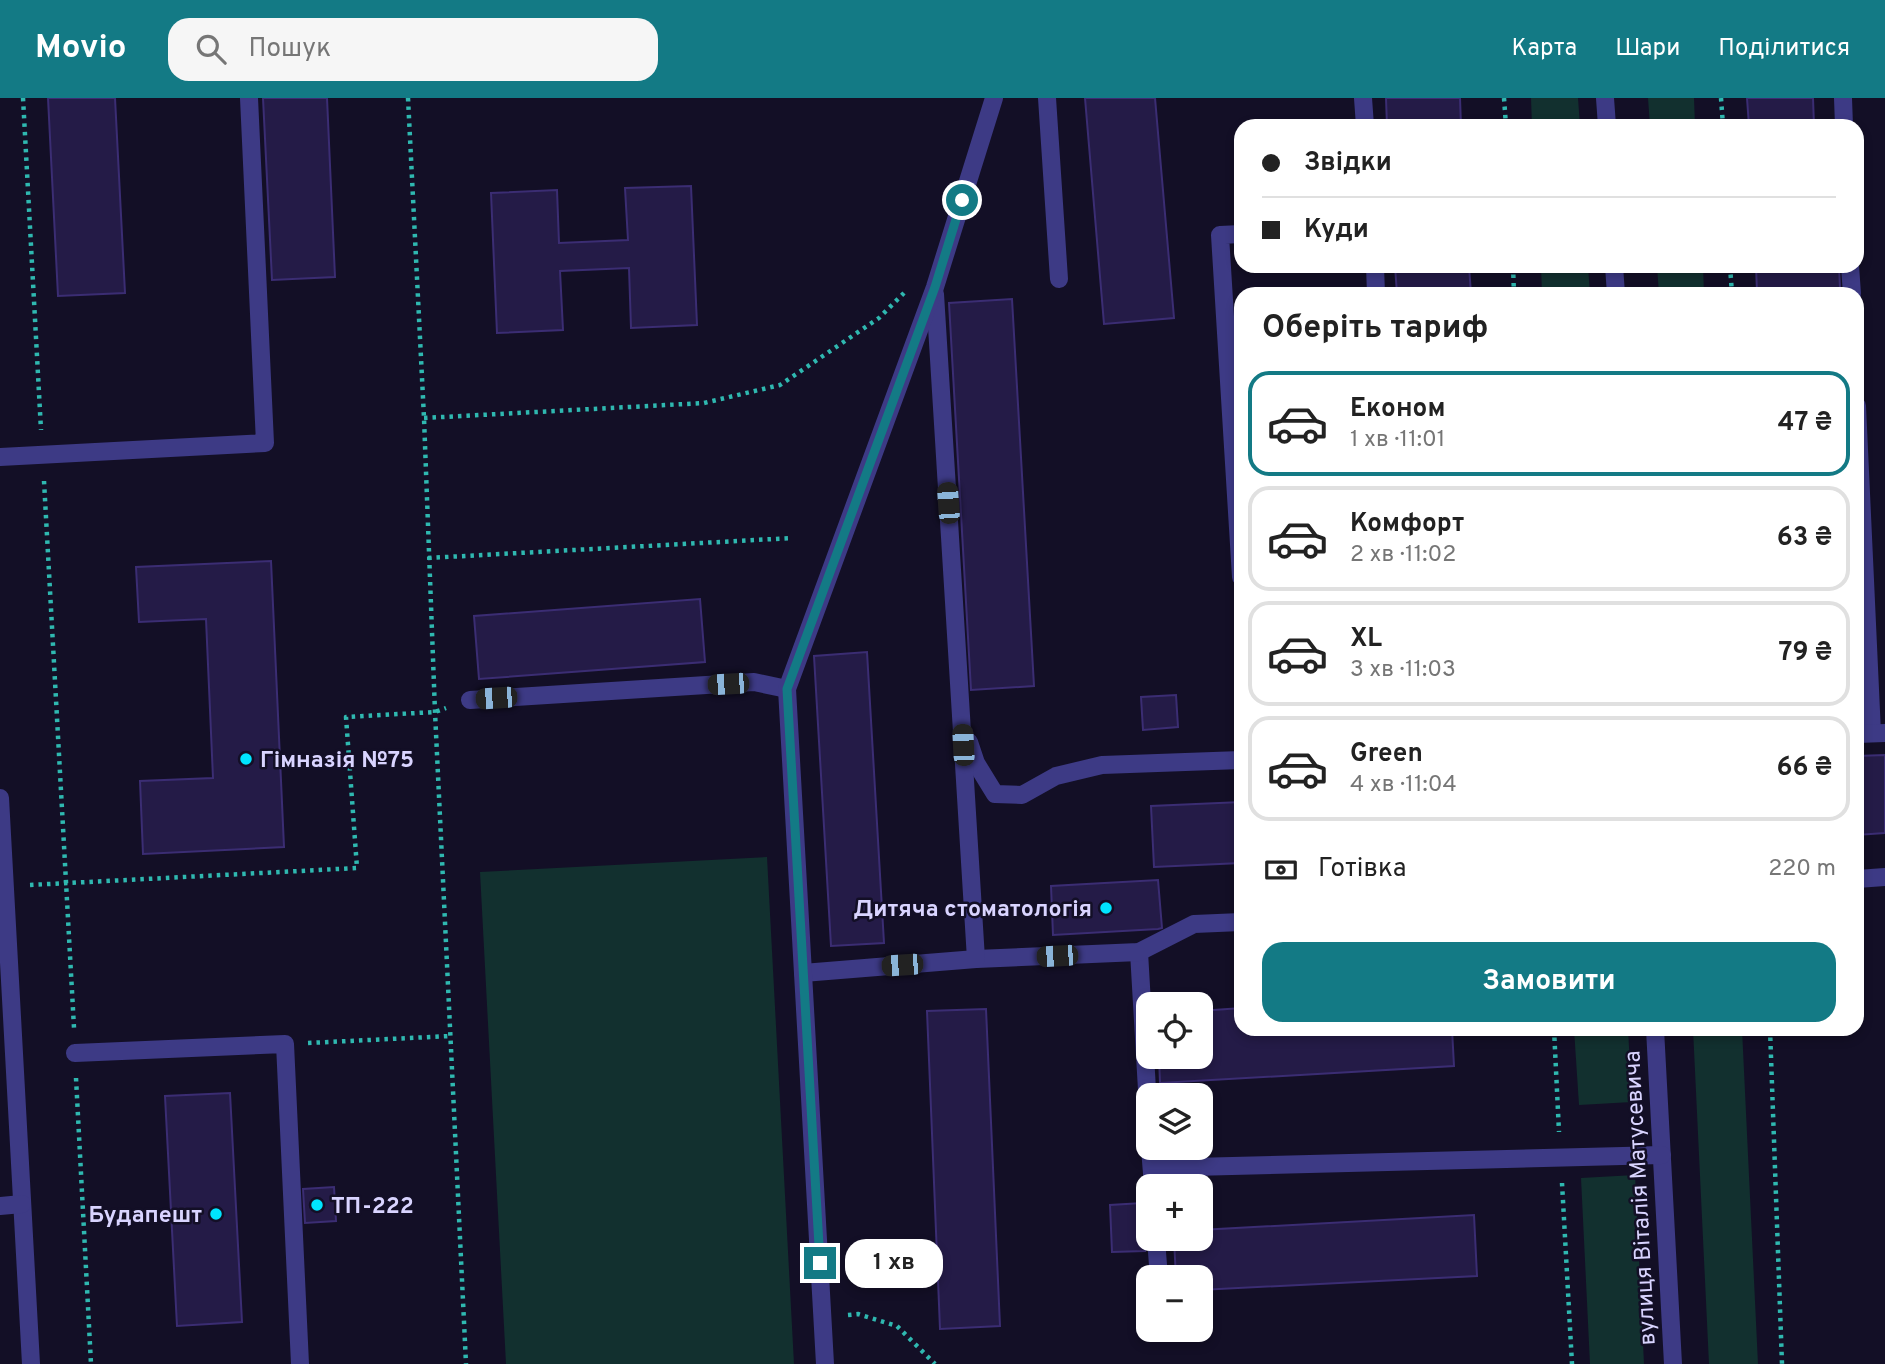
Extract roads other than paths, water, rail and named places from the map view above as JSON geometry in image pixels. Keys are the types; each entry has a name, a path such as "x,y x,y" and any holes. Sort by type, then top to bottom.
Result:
{"street":[{"path":"0,457 265,443 249,98"},
{"path":"825,1364 787,689 935,287 994,98"},
{"path":"1047,98 1059,279"},
{"path":"1363,98 1364,119"},
{"path":"1605,98 1606,119"},
{"path":"1843,98 1844,119"},
{"path":"1234,234 1220,235 1234,463"},
{"path":"935,287 976,959"},
{"path":"1864,570 1871,733"},
{"path":"470,699 754,682 787,689"},
{"path":"961,718 976,763 995,794 1022,795 1056,776 1102,765 1234,760"},
{"path":"0,798 31,1364"},
{"path":"1864,878 1885,877"},
{"path":"803,973 976,959 1139,952 1194,924 1234,922"},
{"path":"1139,952 1147,1083"},
{"name":"вулиця Віталія Матусевича","path":"1655,1036 1673,1364"},
{"path":"75,1054 285,1044 300,1364"},
{"path":"1152,1168 1662,1155"},
{"path":"1151,1160 1152,1174"},
{"path":"0,1206 22,1204"}],"place":[{"name":"Гімназія №75","path":"246,759"},
{"name":"Дитяча стоматологія","path":"1106,908"},
{"name":"ТП-222","path":"317,1205"},
{"name":"Будапешт","path":"216,1214"}]}
